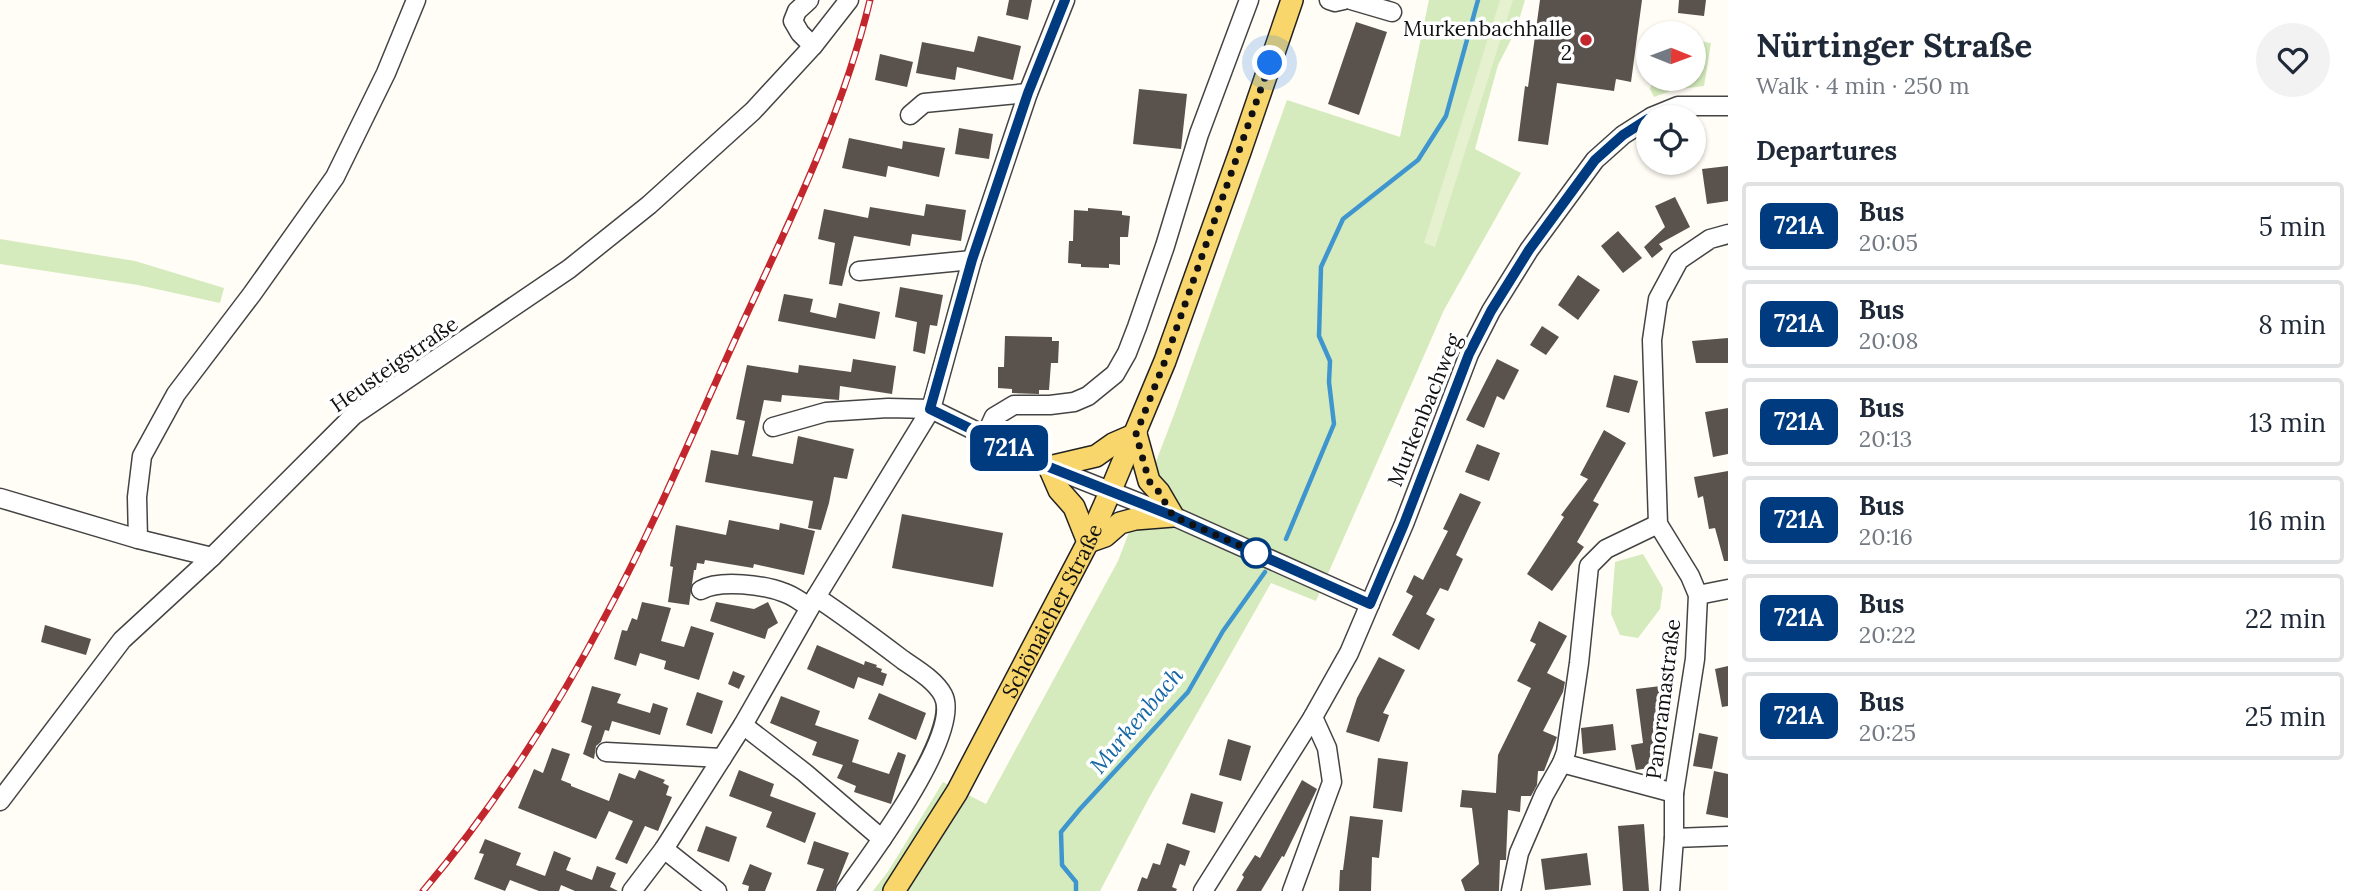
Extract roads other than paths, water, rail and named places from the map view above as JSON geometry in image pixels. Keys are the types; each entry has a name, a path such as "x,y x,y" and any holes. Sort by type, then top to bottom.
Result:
{"main road":[{"name":"Schönaicher Straße","path":"894,891 957,792 1088,542 1136,434 1240,152 1292,0"},
{"path":"1136,434 1149,481 1173,516 1120,523 1105,536 1088,542 1074,507 1059,490 1049,467 1096,456 1113,444 1136,434"}],"street":[{"path":"138,539 137,498 142,456 176,394 252,294 335,177 386,73 416,0"},
{"path":"809,0 797,11 793,22 813,46"},
{"name":"Heusteigstraße","path":"0,801 122,640 212,557 354,415 569,269 649,205 753,111 813,46 849,0"},
{"path":"632,891 664,849 722,758 930,409 972,260 1028,93 1065,0"},
{"path":"985,437 994,418 1014,405 1074,402 1088,396 1115,374 1127,353 1165,246 1199,134 1249,0"},
{"path":"1329,0 1344,0"},
{"path":"1351,0 1392,12"},
{"path":"910,115 924,103 1028,93"},
{"name":"Murkenbachweg","path":"1706,106 1728,106"},
{"name":"Murkenbachweg","path":"1203,891 1313,717 1349,653 1404,524 1469,354 1491,311 1524,257 1572,188 1595,160 1636,127"},
{"name":"Panoramastraße","path":"1670,891 1674,793 1695,659 1698,595 1690,576 1658,524 1652,340 1658,299 1679,260 1710,239 1728,234"},
{"path":"859,271 972,260"},
{"path":"774,427 826,412 888,408 930,409 1049,467 1173,516 1370,604"},
{"path":"0,498 138,539 212,557"},
{"path":"1511,891 1518,853 1566,752 1580,663 1589,566 1606,549 1658,524"},
{"path":"701,590 707,586 725,584 762,587 813,602 924,676 941,691 945,700 944,717 931,757 882,839 845,891"},
{"path":"1698,595 1728,589"},
{"path":"1292,891 1332,782 1327,748 1313,717"},
{"path":"743,724 882,839"},
{"path":"606,752 722,758"},
{"path":"1562,763 1674,793"},
{"path":"1674,838 1728,836"},
{"path":"664,849 717,891"}],"waterway":[{"name":"Murkenbach","path":"1286,539 1334,424 1329,382 1330,361 1319,336 1321,267 1343,219 1418,160 1446,116 1478,0"},
{"name":"Murkenbach","path":"1076,891 1076,882 1062,865 1061,832 1188,692 1223,631 1265,572"}],"railway":[{"path":"423,891 499,792 545,722 588,649 641,547 810,175 844,89 870,0"}],"place":[{"name":"Murkenbachhalle 2","path":"1586,40"}]}
